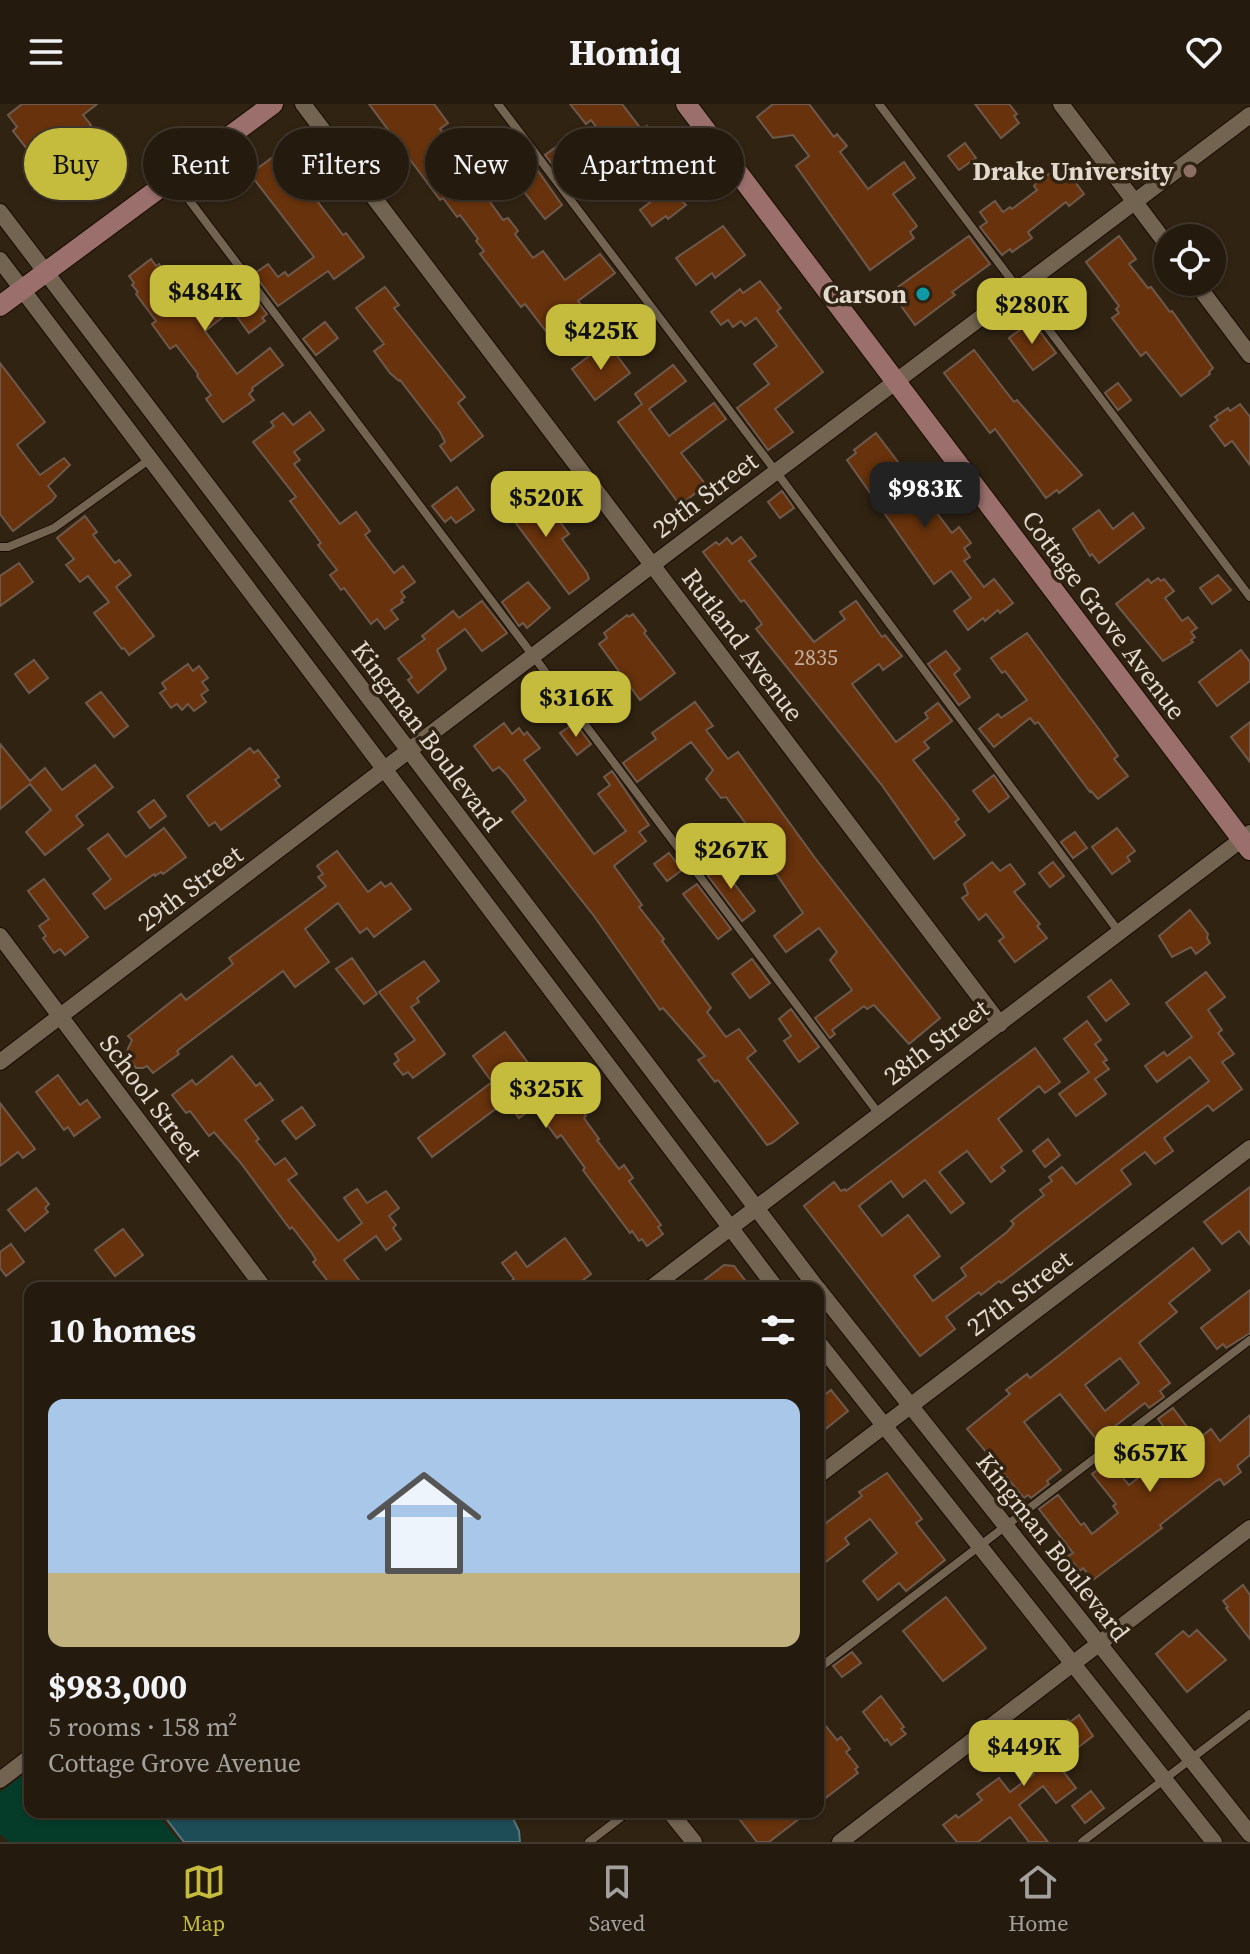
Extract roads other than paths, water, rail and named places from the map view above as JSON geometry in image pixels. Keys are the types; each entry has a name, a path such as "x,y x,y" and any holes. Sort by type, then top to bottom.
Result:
{"street":[{"path":"241,128 273,104"},
{"name":"Rutland Avenue","path":"303,104 1000,1024"},
{"name":"Cottage Grove Avenue","path":"686,104 1247,841"},
{"path":"1061,104 1154,227"},
{"name":"29th Street","path":"0,1062 776,471 1250,115"},
{"path":"0,306 146,200"},
{"name":"Kingman Boulevard","path":"0,212 813,1282"},
{"path":"0,260 771,1282"},
{"path":"1206,296 1250,355"},
{"name":"28th Street","path":"659,1282 1119,933 1247,841"},
{"name":"School Street","path":"0,936 260,1282"},
{"name":"27th Street","path":"824,1471 1250,1148"},
{"name":"Kingman Boulevard","path":"824,1296 1250,1834"},
{"path":"824,1350 1214,1842"},
{"path":"840,1842 1250,1528"},
{"path":"0,1780 24,1762"},
{"path":"675,1818 694,1842"}],"lane":[{"path":"498,104 776,471 1119,933"},
{"path":"879,104 1250,597"},
{"path":"190,200 880,1114"},
{"path":"0,547 8,547 54,528 150,459"},
{"path":"824,1664 1250,1340"},
{"path":"1082,1842 1250,1714"},
{"path":"589,1842 620,1818"}],"water":[{"path":"166,1818 513,1818 520,1842 184,1842"}],"place":[{"name":"Drake University","path":"1190,171"},
{"name":"Carson","path":"923,294"}]}
